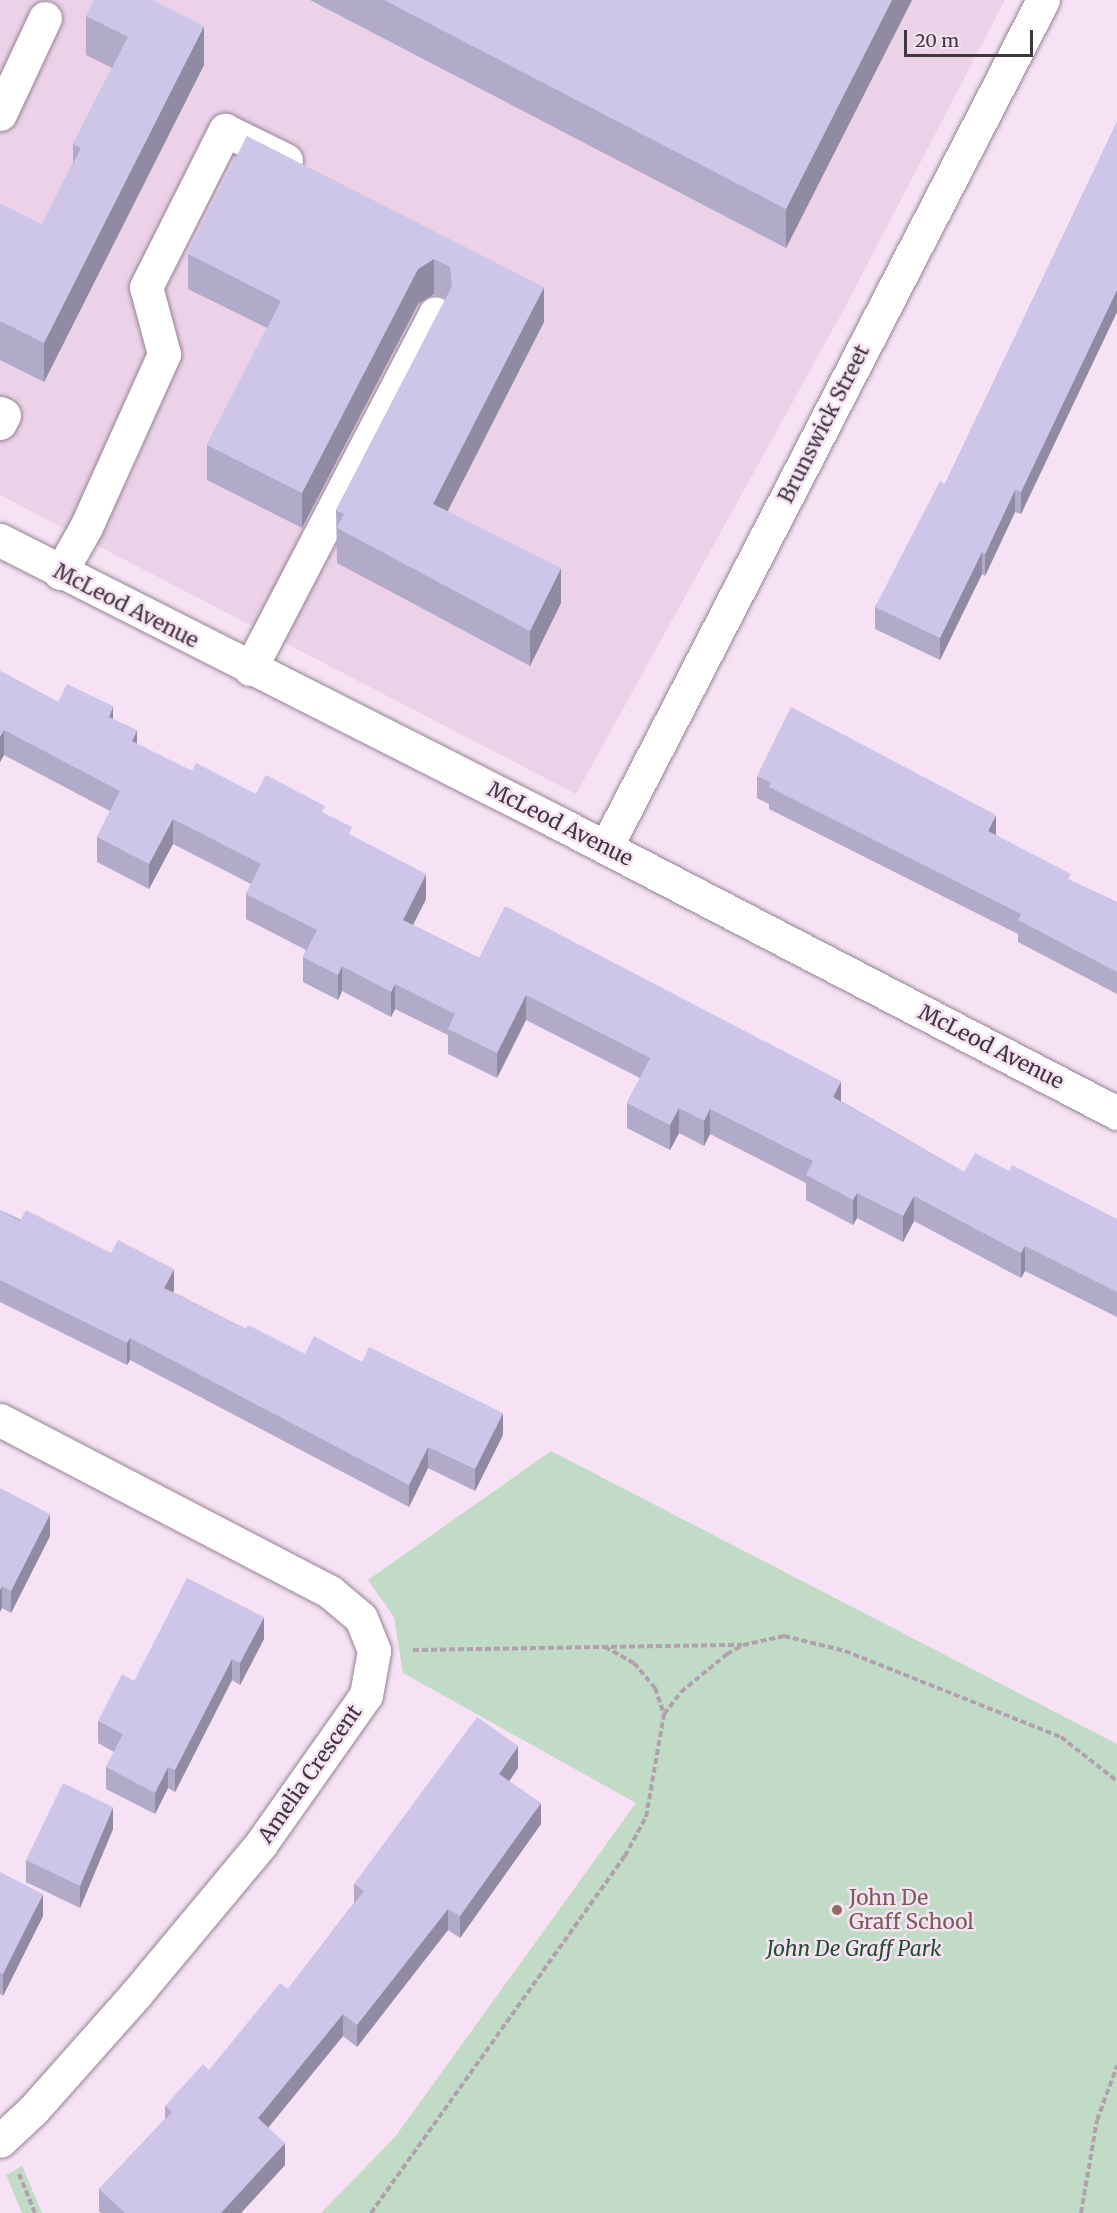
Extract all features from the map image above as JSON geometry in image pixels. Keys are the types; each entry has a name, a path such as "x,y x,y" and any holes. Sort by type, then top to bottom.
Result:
{"street":[{"name":"Brunswick Street","path":"606,847 1043,0"},
{"path":"0,114 45,18"},
{"path":"60,573 86,527 164,354 146,287 225,130 310,171"},
{"path":"250,669 435,313"},
{"path":"0,413 4,415 0,423"},
{"name":"McLeod Avenue","path":"0,540 60,573 606,847 1117,1113"},
{"path":"0,1420 330,1592 362,1618 374,1651"},
{"name":"Amelia Crescent","path":"0,2141 33,2110 137,1993 261,1844 366,1695 374,1651"}],"path":[{"path":"374,1651 743,1645 784,1636 845,1651 1061,1737 1117,1781"},
{"path":"371,2213 625,1856 646,1817 664,1714 681,1692 743,1645"},
{"path":"604,1647 634,1663 655,1688 664,1714"},
{"path":"1081,2213 1097,2120 1117,2066"}],"shaded area":[{"path":"0,0 1005,0 843,311 576,794 0,495"}],"green space":[{"name":"John De Graff Park","path":"551,1451 1117,1744 1117,2213 321,2213 395,2137 636,1803 403,1673 394,1617 368,1580"},
{"path":"22,2166 42,2213 22,2213 6,2175"}],"building":[{"path":"94,0 152,0 204,26 44,343 0,321 0,204 42,225 81,148 73,144 128,37 86,16"},
{"path":"384,0 892,0 786,209"},
{"path":"1117,122 1117,290 1021,492 1015,490 985,554 982,552 940,638 875,607 940,481 945,484"},
{"path":"247,136 544,287 433,504 561,568 530,631 337,528 344,514 336,510 452,286 450,267 434,259 418,269 302,493 207,445 281,301 188,254"},
{"path":"0,671 58,702 67,684 113,706 109,717 137,730 132,741 192,771 196,763 256,794 266,775 325,806 322,812 352,827 349,834 426,874 403,920 479,958 505,906 841,1081 833,1097 964,1172 975,1153 1009,1171 1012,1165 1117,1219 1117,1292 1025,1246 1021,1253 914,1196 903,1216 857,1193 853,1200 806,1175 813,1161 710,1109 704,1121 679,1108 670,1125 627,1103 650,1058 526,995 497,1053 448,1029 455,1014 395,984 391,992 342,966 338,975 303,957 317,930 246,894 261,864 173,819 149,864 97,837 120,791 4,730 0,737"},
{"path":"791,707 996,815 988,831 1071,874 1068,879 1117,902 1117,972 1018,920 1021,914 769,787 771,783 757,776"},
{"path":"0,1210 20,1221 26,1210 111,1253 118,1240 174,1269 164,1288 246,1329 248,1325 305,1354 314,1336 362,1362 369,1347 503,1413 475,1469 428,1447 409,1485 130,1338 127,1343 0,1280"},
{"path":"0,1488 50,1514 11,1591 2,1586 0,1590"},
{"path":"187,1578 264,1617 240,1663 232,1659 175,1770 168,1767 155,1793 106,1767 123,1734 98,1721 122,1674 134,1681"},
{"path":"477,1717 518,1746 499,1774 541,1803 460,1916 448,1909 357,2025 343,2014 258,2118 285,2143 221,2213 125,2213 99,2189 172,2112 165,2106 203,2064 209,2070 280,1983 288,1989 364,1891 354,1884"},
{"path":"63,1783 113,1807 80,1886 26,1860"},
{"path":"0,1872 43,1894 3,1974 0,1973"}],"place":[{"name":"John De Graff School","path":"837,1910"}]}
